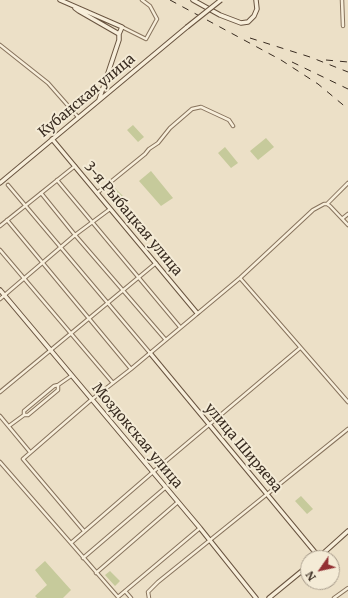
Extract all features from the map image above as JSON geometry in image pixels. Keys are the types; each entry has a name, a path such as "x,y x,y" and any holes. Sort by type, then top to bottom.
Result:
{"main road":[{"path":"60,0 119,34"},
{"path":"193,0 229,19 241,23 248,22 254,16 256,12 256,0"},
{"name":"Кубанская улица","path":"0,183 221,0"},
{"path":"74,7 82,8 122,27 98,101"},
{"name":"3-я Рыбацкая улица","path":"52,139 197,313"},
{"name":"Моздокская улица","path":"0,290 166,487 256,598"},
{"name":"улица Ширяева","path":"150,353 268,494 312,550"},
{"path":"327,550 348,532"},
{"path":"269,598 300,573"}],"street":[{"path":"122,27 146,39 157,19 150,6 142,0"},
{"path":"342,0 343,26"},
{"path":"0,45 48,83 78,117"},
{"path":"97,193 158,143 170,128 192,109 201,107 229,120 233,126"},
{"path":"0,226 75,166"},
{"path":"57,180 180,327"},
{"path":"84,531 23,459 240,278 313,210 327,204 348,183"},
{"path":"8,186 150,353"},
{"path":"41,193 75,235 166,339"},
{"path":"327,204 343,218 348,225"},
{"path":"0,299 75,235 110,208"},
{"path":"343,218 348,214"},
{"path":"7,220 131,369"},
{"path":"0,250 113,383"},
{"path":"0,392 156,263"},
{"path":"240,278 348,402"},
{"path":"71,543 300,348"},
{"path":"24,415 24,411 54,386 58,386 71,376"},
{"path":"9,426 24,415 28,415 58,390 58,386"},
{"path":"0,416 30,452"},
{"path":"149,598 147,594 149,590 348,429"},
{"path":"0,462 118,597 200,528"},
{"path":"83,558 166,487"},
{"path":"96,573 178,502"},
{"path":"334,598 348,588"},
{"path":"125,591 131,598"}],"green space":[{"path":"133,125 144,137 138,142 127,130"},
{"path":"266,138 274,147 258,160 250,151"},
{"path":"225,147 238,163 231,168 218,153"},
{"path":"151,171 173,198 161,206 139,181"},
{"path":"113,186 123,196 117,202 107,191"},
{"path":"301,496 313,509 307,514 295,501"},
{"path":"45,561 71,590 63,598 37,598 35,596 47,585 35,570"},
{"path":"110,571 120,581 115,586 105,575"}],"railway":[{"path":"170,0 281,60 318,84 348,109"},
{"path":"250,38 310,57 348,72"},
{"path":"326,60 348,62"},
{"path":"292,62 348,89"}]}
